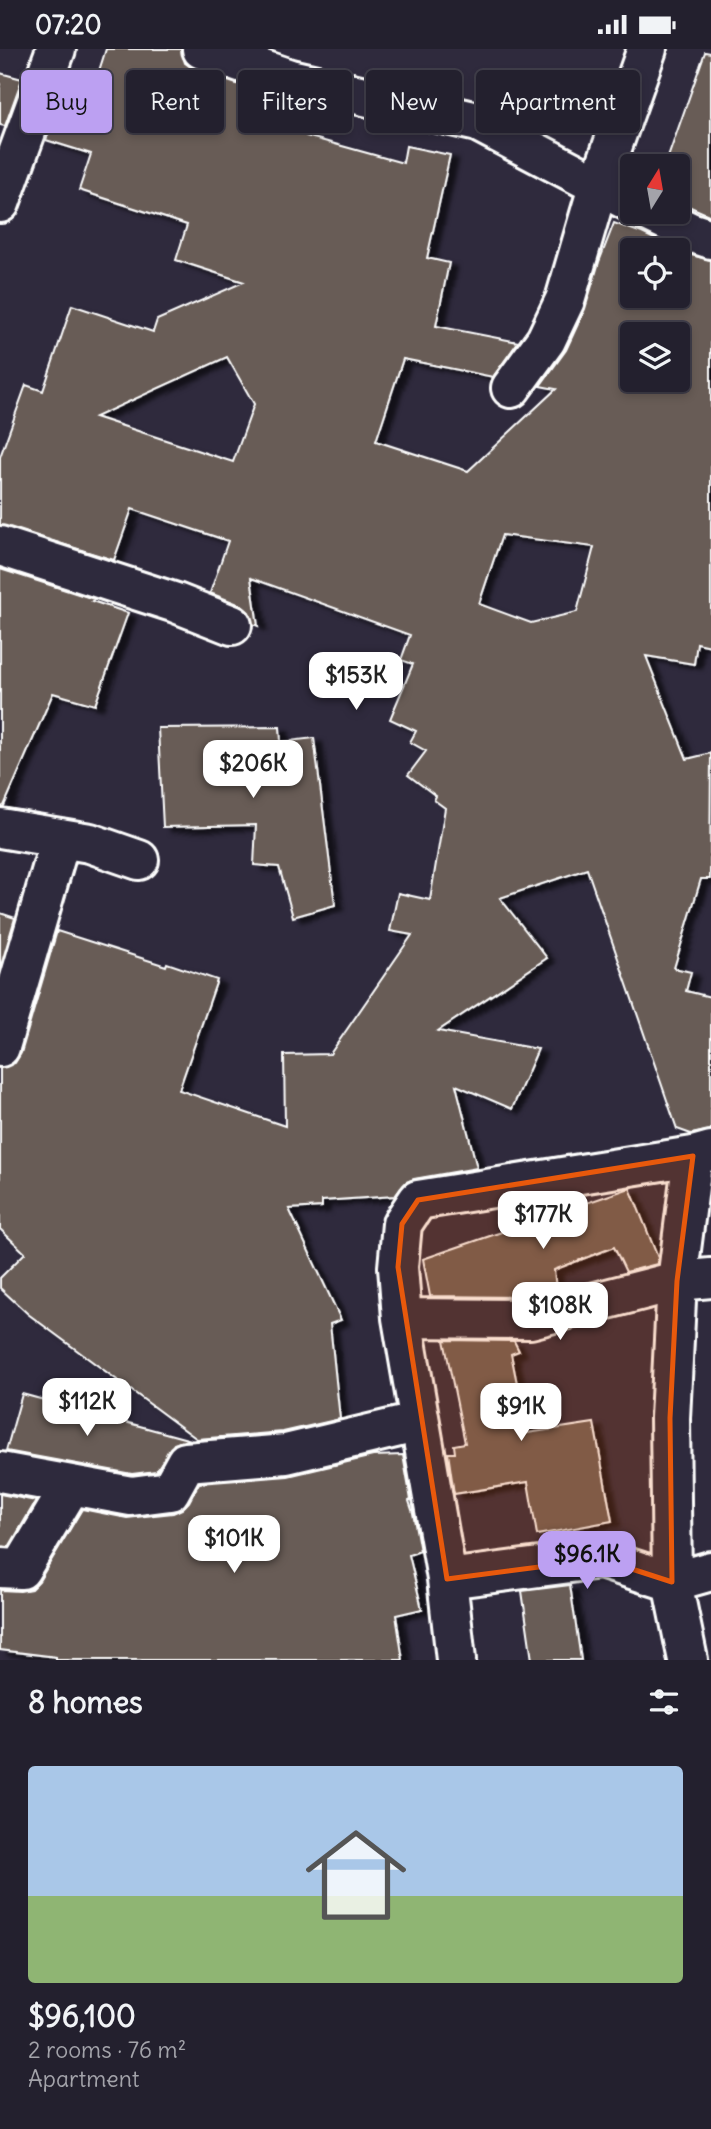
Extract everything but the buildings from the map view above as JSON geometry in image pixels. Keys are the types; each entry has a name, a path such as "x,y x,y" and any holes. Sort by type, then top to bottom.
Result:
{"street":[{"path":"0,203 56,49"},
{"path":"202,49 290,79 478,123 620,197"},
{"path":"511,388 546,339 565,300 598,187 647,49"},
{"path":"674,224 711,239"},
{"path":"0,546 176,603 232,625"},
{"path":"0,828 90,843 139,860"},
{"path":"0,1047 61,838"},
{"path":"456,1660 447,1579 402,1318 398,1267 402,1224 418,1200 702,1154 694,1280 670,1418 672,1582 688,1660"},
{"path":"402,1318 530,1319 694,1280"},
{"path":"0,1472 131,1496 170,1491 187,1462 286,1454 420,1422"},
{"path":"0,1568 21,1569 71,1486"},
{"path":"447,1579 601,1559 672,1582 711,1571"}],"highlighted area":[{"path":"693,1156 677,1281 670,1418 672,1582 601,1559 447,1579 398,1267 402,1224 418,1200"}]}
